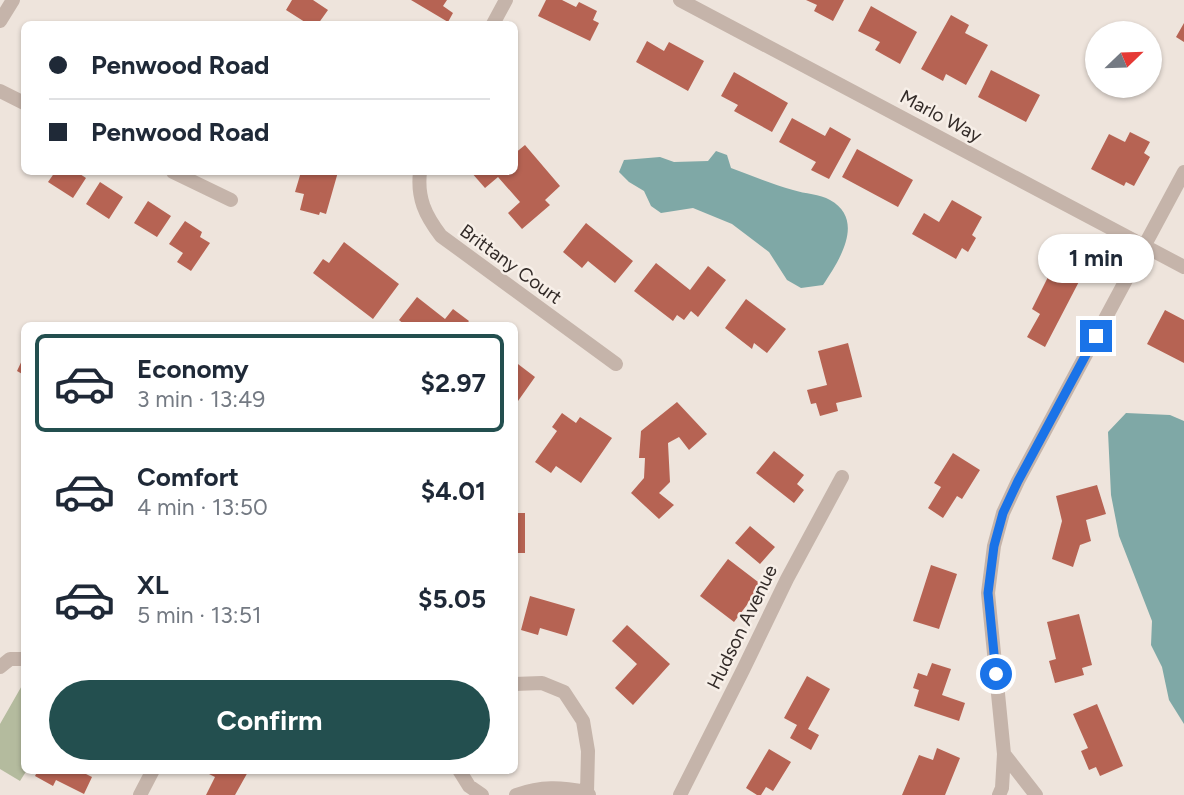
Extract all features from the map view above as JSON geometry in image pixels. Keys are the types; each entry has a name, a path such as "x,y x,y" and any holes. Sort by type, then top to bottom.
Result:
{"street":[{"path":"0,21 13,0"},
{"path":"495,21 506,0"},
{"name":"Marlo Way","path":"680,0 1184,267"},
{"path":"0,91 21,102"},
{"path":"999,795 1002,788 1004,754 988,593 996,537 1003,513 1184,173"},
{"path":"179,175 231,200"},
{"name":"Brittany Court","path":"420,175 421,200 428,219 441,236 616,364"},
{"name":"Hudson Avenue","path":"680,795 787,579 842,477"},
{"path":"0,667 10,659 21,659"},
{"path":"516,795 534,789 561,787 588,794 588,751 583,721 564,692 542,683 518,684"},
{"path":"1004,754 1036,795"},
{"path":"140,795 151,774"},
{"path":"461,774 468,786 482,795"}],"green space":[{"path":"21,687 21,774 24,774 20,781 0,769 0,724"}],"water":[{"path":"716,151 727,155 731,168 785,188 826,198 841,208 848,229 846,241 823,285 801,288 787,280 769,252 732,224 693,208 661,213 651,206 644,191 619,172 624,160 660,157 674,162 708,161"},
{"path":"1126,413 1170,415 1184,421 1184,724 1169,700 1162,667 1151,645 1152,621 1119,536 1111,495 1108,432"}],"building":[{"path":"292,0 313,0 328,10 320,21 303,21 286,10"},
{"path":"411,0 447,0 443,6 453,13 446,21"},
{"path":"546,0 562,0 576,7 579,2 597,11 593,20 599,23 590,41 538,16"},
{"path":"806,0 844,0 833,21 814,11 817,5"},
{"path":"871,6 917,32 900,64 875,50 880,42 858,31"},
{"path":"951,15 969,25 965,33 988,45 966,85 946,74 943,81 921,69"},
{"path":"1184,23 1184,42 1176,37"},
{"path":"647,41 664,51 669,42 704,61 688,91 636,62"},
{"path":"991,70 1040,95 1026,122 978,97"},
{"path":"734,72 788,103 772,132 734,111 738,105 721,96"},
{"path":"792,118 825,136 830,127 851,139 829,179 811,170 816,162 779,142"},
{"path":"1130,132 1150,142 1144,153 1150,157 1134,186 1126,182 1124,186 1091,169 1109,134 1125,142"},
{"path":"525,145 560,186 545,200 550,205 522,229 508,213 520,202 498,177 485,188 474,175 518,175 518,151"},
{"path":"857,149 913,180 898,207 842,177"},
{"path":"53,175 82,175 86,178 73,198 48,182"},
{"path":"300,175 337,175 326,214 300,210 304,194 295,192"},
{"path":"100,182 123,197 109,219 86,204"},
{"path":"952,200 982,217 972,235 976,238 968,252 962,248 956,259 912,234 924,213 939,222"},
{"path":"148,201 171,216 157,237 134,223"},
{"path":"185,221 202,232 200,237 210,243 191,271 177,262 183,253 169,244"},
{"path":"586,223 633,261 615,283 588,261 582,268 563,252"},
{"path":"344,242 399,284 373,319 313,273 323,259 329,263"},
{"path":"1066,260 1085,270 1045,347 1027,337 1040,314 1032,309 1049,275 1056,279"},
{"path":"656,263 690,290 708,266 726,280 698,317 691,311 684,320 677,315 673,321 634,291"},
{"path":"417,297 445,319 453,309 469,321 401,322 399,320"},
{"path":"746,299 786,329 767,353 754,343 752,349 725,328"},
{"path":"1165,310 1184,320 1184,363 1147,344"},
{"path":"848,343 862,397 836,403 838,411 820,416 816,403 811,404 807,390 827,385 818,351"},
{"path":"518,364 535,377 518,401"},
{"path":"677,402 707,434 689,450 679,437 668,443 670,482 659,493 674,505 659,519 631,493 644,478 645,458 639,458 641,431"},
{"path":"562,413 576,423 580,417 612,438 581,483 556,466 551,473 535,462 557,431 552,427"},
{"path":"774,451 804,475 797,484 804,490 794,503 756,473"},
{"path":"953,453 980,470 962,499 957,496 943,518 928,508 941,487 934,483"},
{"path":"1097,485 1106,514 1086,520 1091,541 1080,545 1073,567 1052,559 1062,521 1056,496"},
{"path":"518,513 525,513 525,553 518,553"},
{"path":"750,526 775,547 760,564 735,543"},
{"path":"728,559 762,585 734,622 700,596"},
{"path":"931,565 957,574 939,629 913,621"},
{"path":"530,596 575,609 567,636 540,628 538,635 521,630"},
{"path":"1079,614 1092,665 1082,668 1084,675 1055,683 1049,661 1056,659 1047,622"},
{"path":"627,625 670,664 633,705 615,688 637,664 612,641"},
{"path":"932,663 951,669 942,695 965,703 959,721 914,706 919,690 913,688 918,673 927,676"},
{"path":"807,676 830,689 808,729 819,735 811,750 790,738 797,725 784,718"},
{"path":"1097,704 1123,766 1100,776 1096,767 1089,770 1081,751 1088,748 1073,714"},
{"path":"937,748 960,758 945,795 902,795 919,755 933,760"},
{"path":"769,749 791,762 773,791 766,787 761,795 757,795 746,788"},
{"path":"86,774 92,777 84,794 56,780 53,786 35,776"},
{"path":"209,774 247,774 235,795 206,795 215,777"}],"route":[{"path":"996,674 988,593 994,546 1003,513 1096,336"}]}
